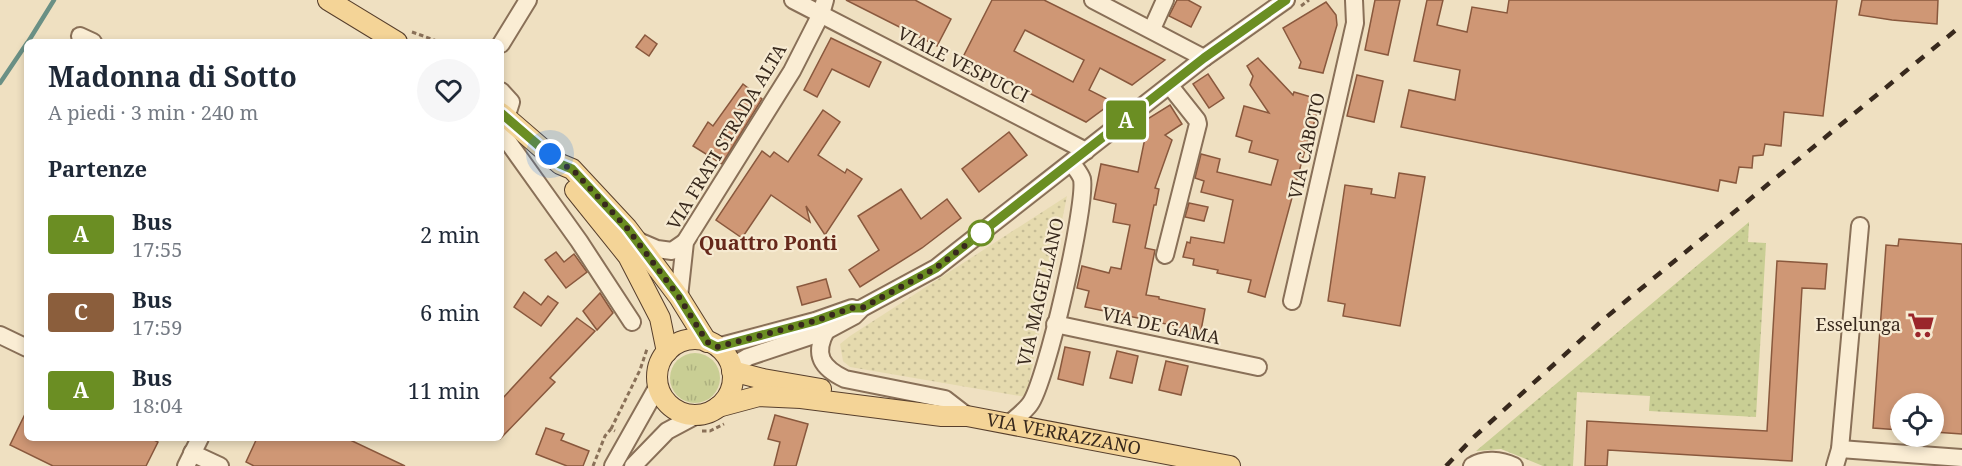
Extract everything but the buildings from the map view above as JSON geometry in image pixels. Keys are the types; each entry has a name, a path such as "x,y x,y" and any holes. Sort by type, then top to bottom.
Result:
{"main road":[{"path":"328,0 391,39"},
{"path":"504,122 560,164 572,169 636,240 712,344 726,356 732,369 732,387 724,401 718,407 697,415 677,410 662,396 658,386 658,368 673,346 689,340 712,344"},
{"path":"560,164 563,174 628,256 660,318 667,352"},
{"name":"VIA VERRAZZANO","path":"732,369 763,379 860,396 942,407 968,416"},
{"name":"VIA VERRAZZANO","path":"718,407 759,396 801,398 942,416 968,416 1230,466"}],"street":[{"path":"504,39 528,0"},
{"name":"VIALE VESPUCCI","path":"793,0 823,7 1086,151"},
{"path":"1093,0 1204,58"},
{"path":"1152,30 1165,0"},
{"path":"732,369 748,357 826,331 854,316 862,308 936,268 1204,58 1286,0"},
{"name":"VIA CABOTO","path":"1292,301 1355,23 1354,0"},
{"name":"VIA FRATI STRADA ALTA","path":"679,297 685,242 792,71 823,7"},
{"path":"1165,255 1198,124 1170,86"},
{"path":"504,94 511,102 504,119"},
{"path":"504,123 632,322"},
{"name":"VIA MAGELLANO","path":"1010,423 1031,403 1042,374 1076,237 1082,179 1072,163"},
{"path":"1835,466 1840,449 1860,226"},
{"path":"636,240 657,249 672,251 685,242"},
{"path":"712,344 815,321 851,308 862,308"},
{"name":"VIA DE GAMA","path":"1055,324 1258,367"},
{"name":"VIA VERRAZZANO","path":"826,331 821,341 820,351 829,372 845,379 945,399 968,416"},
{"path":"0,335 24,347"},
{"path":"613,466 658,386"},
{"path":"633,466 667,431 697,415"},
{"path":"1840,449 1962,458"},
{"path":"193,452 220,466"},
{"path":"1472,466 1488,461 1514,466"}],"path":[{"path":"611,429 647,352 647,343"}],"shaded area":[{"path":"1067,196 1026,397 850,367 843,361 840,344 850,336"}],"green space":[{"path":"1749,222 1748,242 1766,243 1756,417 1649,411 1650,396 1577,392 1573,466 1543,466 1501,449 1476,451"},
{"path":"690,353 700,353 713,360 720,373 720,383 713,396 700,403 690,403 681,399 674,392 670,383 670,373 674,364 681,357"}],"waterway":[{"path":"30,39 54,0"},
{"path":"0,83 24,47"}],"railway":[{"path":"1446,466 1474,437 1604,319 1962,25"}],"bus line":[{"name":"A","path":"504,115 560,164 572,169 627,228 679,297 707,342 717,347 815,321 851,308 862,308 936,268 1204,58 1260,16 1286,0"}],"place":[{"name":"Esselunga","path":"1921,325"}],"district":[{"name":"Quattro Ponti","path":"768,243"}],"route":[{"path":"550,154 560,164 572,169 627,228 679,297 707,342 717,347 815,321 851,308 862,308 936,268 981,233"}]}
